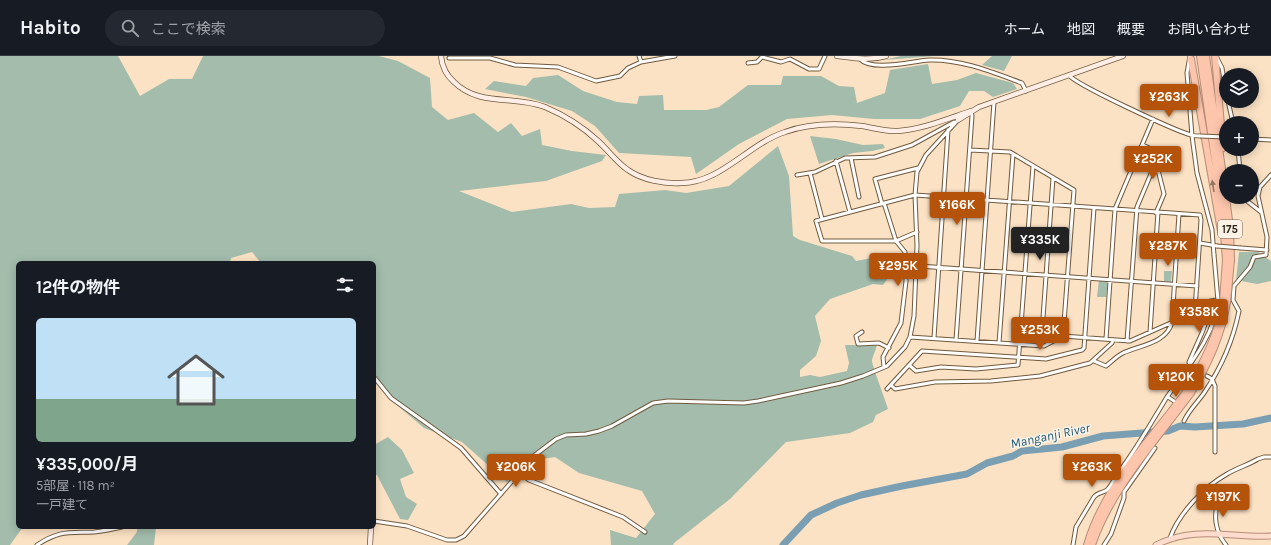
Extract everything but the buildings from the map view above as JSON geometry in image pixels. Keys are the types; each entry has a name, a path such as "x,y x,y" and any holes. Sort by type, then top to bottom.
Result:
{"highway":[{"name":"175","path":"1200,56 1228,260"},
{"name":"175","path":"1206,56 1221,164"},
{"path":"1216,56 1225,164"},
{"path":"1191,57 1213,191 1226,252"},
{"name":"175","path":"1087,545 1094,524 1111,496 1166,423 1191,393 1209,361 1224,322 1228,260 1231,241 1227,204"},
{"path":"1230,204 1233,225 1231,241"},
{"name":"175","path":"1092,545 1111,496"}],"main road":[{"path":"1156,545 1170,538 1192,533 1219,533 1250,537 1271,536"}],"street":[{"path":"441,56 441,63 447,76 460,88 473,96 487,99 528,103 545,107 583,128 629,171 664,183 682,183 698,180 715,173 767,140 784,132 803,126 831,124 897,131 916,129 971,111 1123,56"},
{"path":"639,56 641,62"},
{"path":"449,58 490,58 515,65 558,67 596,81 620,76 628,68 641,62 675,56"},
{"path":"748,63 757,62 762,57 781,62 790,59 809,69 819,69 825,56"},
{"path":"837,56 860,59 875,59 886,56"},
{"path":"1216,56 1222,68"},
{"path":"1191,57 1188,73 1192,136 1197,174 1212,230 1214,256 1225,301"},
{"path":"860,59 864,63 876,65 929,60 953,62 973,66 1022,83 1026,90"},
{"path":"1069,75 1071,79 1084,86 1192,136 1219,137"},
{"path":"977,341 994,102"},
{"path":"797,174 810,173 836,162 851,158 875,157 912,145 958,120 971,111"},
{"path":"956,340 970,150 971,111"},
{"path":"1106,339 1115,209 1153,119"},
{"path":"376,521 407,526 447,540 456,540 464,536 535,455 556,438 566,435 586,434 600,431 654,403 668,400 744,403 758,401 841,383 884,367 897,356 910,337 914,316 917,232 915,195 918,168 926,155 958,120"},
{"path":"934,338 945,197 948,130"},
{"path":"1259,139 1271,140"},
{"path":"1143,145 1153,150 1164,194 1157,213 1150,332"},
{"path":"970,150 1013,154 1074,190 1064,336"},
{"path":"999,343 1013,154"},
{"path":"851,158 859,197"},
{"path":"836,162 850,212"},
{"path":"909,365 916,371 941,367 976,369 1018,365 1033,166"},
{"path":"1127,341 1137,211 1153,169 1157,167"},
{"path":"884,367 884,357 901,323 906,281 905,252 896,241 875,179 918,168"},
{"path":"810,173 822,219"},
{"path":"1073,545 1076,527 1094,497 1097,493 1107,490 1139,446 1168,397 1190,367 1205,339 1214,315 1250,266 1251,259 1266,255 1267,237 1258,192 1271,175"},
{"path":"1041,346 1054,178"},
{"path":"910,337 1041,346 1064,336 1127,341 1150,332 1195,310 1201,220 1200,215 915,195 816,221 822,241 896,241 917,232"},
{"path":"1251,204 1261,212"},
{"path":"887,389 922,351 1046,359 1082,350 1084,348 1085,338 1094,208"},
{"path":"1094,361 1106,366 1122,353 1158,340 1170,330 1172,322 1180,214"},
{"path":"1200,243 1217,246 1267,250"},
{"path":"905,265 1197,286"},
{"path":"1184,421 1187,410 1197,403 1226,354 1236,324 1239,311 1220,298 1210,301 1207,319 1189,362 1190,367"},
{"path":"862,332 856,336 858,344 879,343 889,348"},
{"path":"891,385 895,389 935,382 992,381 1032,377 1094,361 1112,344 1113,340"},
{"path":"1190,367 1194,369"},
{"path":"1207,376 1212,379 1215,386 1215,452"},
{"path":"376,379 391,398 461,448 491,485 501,494"},
{"path":"1168,397 1174,401"},
{"path":"1104,545 1112,534 1124,498 1124,492 1155,448"},
{"path":"1170,538 1175,526 1184,514 1202,494 1218,480 1258,459 1271,457"},
{"path":"520,473 528,480 623,516 645,532"},
{"path":"1218,502 1215,515 1219,533 1218,535 1226,545"},
{"path":"37,545 53,535 67,532 95,532 111,529"},
{"path":"370,545 371,529"}],"green space":[{"path":"0,56 118,56 140,96 169,79 192,79 203,56 379,56 398,61 430,78 432,107 448,120 474,113 498,132 511,123 522,136 540,129 542,145 572,151 606,155 602,161 546,181 459,191 512,212 571,204 589,208 615,207 619,194 665,190 686,193 729,186 778,146 789,176 793,236 800,240 852,256 856,261 882,256 890,261 891,274 883,285 873,284 830,299 815,316 821,341 816,356 800,370 800,377 810,375 820,377 847,371 849,363 845,345 877,345 872,358 872,363 888,409 876,415 873,422 850,433 786,442 730,499 673,545 611,545 610,530 636,538 655,514 642,491 579,473 555,457 533,461 523,466 507,482 462,442 424,428 390,399 376,382 376,261 259,261 252,252 231,258 230,261 16,261 16,529 22,529 10,545 0,545"},
{"path":"901,56 934,56 884,60"},
{"path":"992,56 1012,56 1004,71 982,65"},
{"path":"928,64 932,84 957,80 976,73 1013,83 1017,89 993,97 984,91 969,91 960,106 920,119 874,119 832,115 787,119 739,144 696,174 691,157 619,153 595,126 572,111 526,97 485,89 494,81 526,86 533,78 558,75 583,91 617,102 637,104 639,96 663,95 664,110 706,110 719,107 748,85 781,85 783,76 821,76 839,86 854,87 857,103 885,93 890,70"},
{"path":"810,136 836,139 863,145 883,144 885,148 853,153 819,164"},
{"path":"1239,252 1258,252 1271,261 1271,281 1257,284 1236,280"},
{"path":"1164,271 1172,271 1171,282 1164,281"},
{"path":"1099,280 1108,281 1106,297 1097,297"},
{"path":"388,437 402,450 414,473 400,479 406,497 417,504 408,520 400,519 376,475 376,444"},
{"path":"137,529 156,529 154,545 127,545 137,532"}],"waterway":[{"name":"Manganji River","path":"783,545 811,515 837,503 861,495 967,474 987,463 1013,456 1022,451 1062,447 1103,436 1168,431 1180,426 1195,427 1243,424 1271,418"}]}
